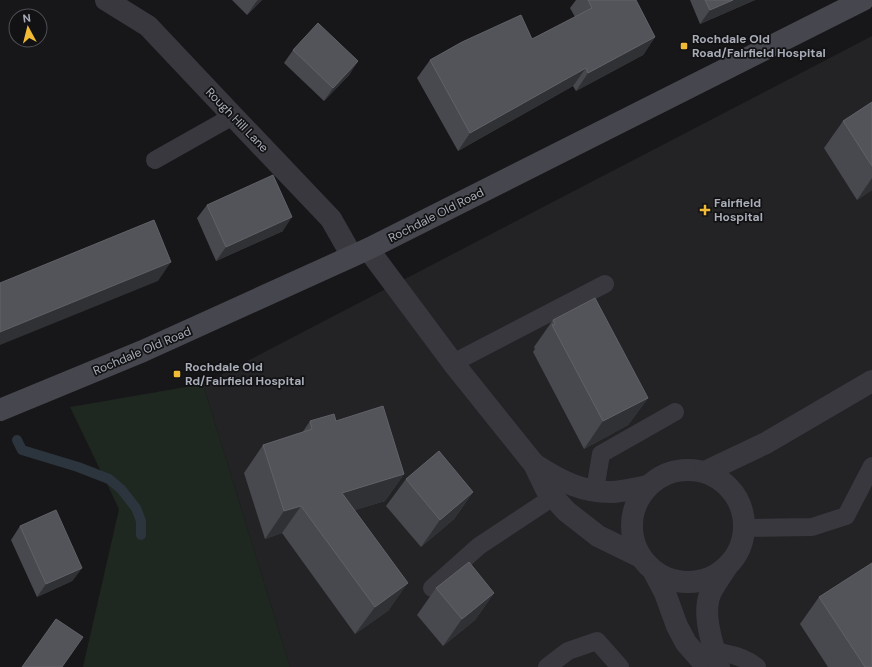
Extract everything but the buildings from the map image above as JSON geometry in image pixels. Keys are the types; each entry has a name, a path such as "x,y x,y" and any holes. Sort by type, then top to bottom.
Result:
{"main road":[{"name":"Rochdale Old Road","path":"0,410 143,351 360,252 863,0"}],"street":[{"name":"Rough Hill Lane","path":"106,0 148,26 327,214 337,228 360,252 453,363 534,464"},
{"path":"705,472 766,443 872,381"},
{"path":"534,464 554,477 584,490 614,492 648,486"},
{"path":"534,464 546,489 566,511 598,536 648,564 672,580 692,582 712,577 728,566"},
{"path":"682,470 705,472 722,481 735,495 742,509 744,528 739,549 711,593 708,606 708,621 713,662 701,660 686,643 677,626 667,598 632,539 631,519 637,500 648,486 664,475 682,470"}],"lane":[{"path":"155,160 233,116"},
{"path":"453,363 605,284"},
{"path":"595,490 601,454 675,412"},
{"path":"744,528 812,527 846,516 872,466"},
{"path":"432,588 479,546 553,497"},
{"path":"547,667 568,651 597,641 620,667"},
{"path":"713,662 734,655 753,663 757,667"}],"shaded area":[{"name":"Fairfield Hospital","path":"872,36 872,667 290,667 203,384"},
{"path":"203,384 290,667 83,667 119,509 70,407"}],"waterway":[{"path":"17,440 22,450 78,467 109,479 121,489 136,508 141,521 141,535"}],"place":[{"name":"Rochdale Old Road/Fairfield Hospital","path":"684,46"},
{"name":"Fairfield Hospital","path":"705,210"},
{"name":"Rochdale Old Rd/Fairfield Hospital","path":"177,374"}]}
